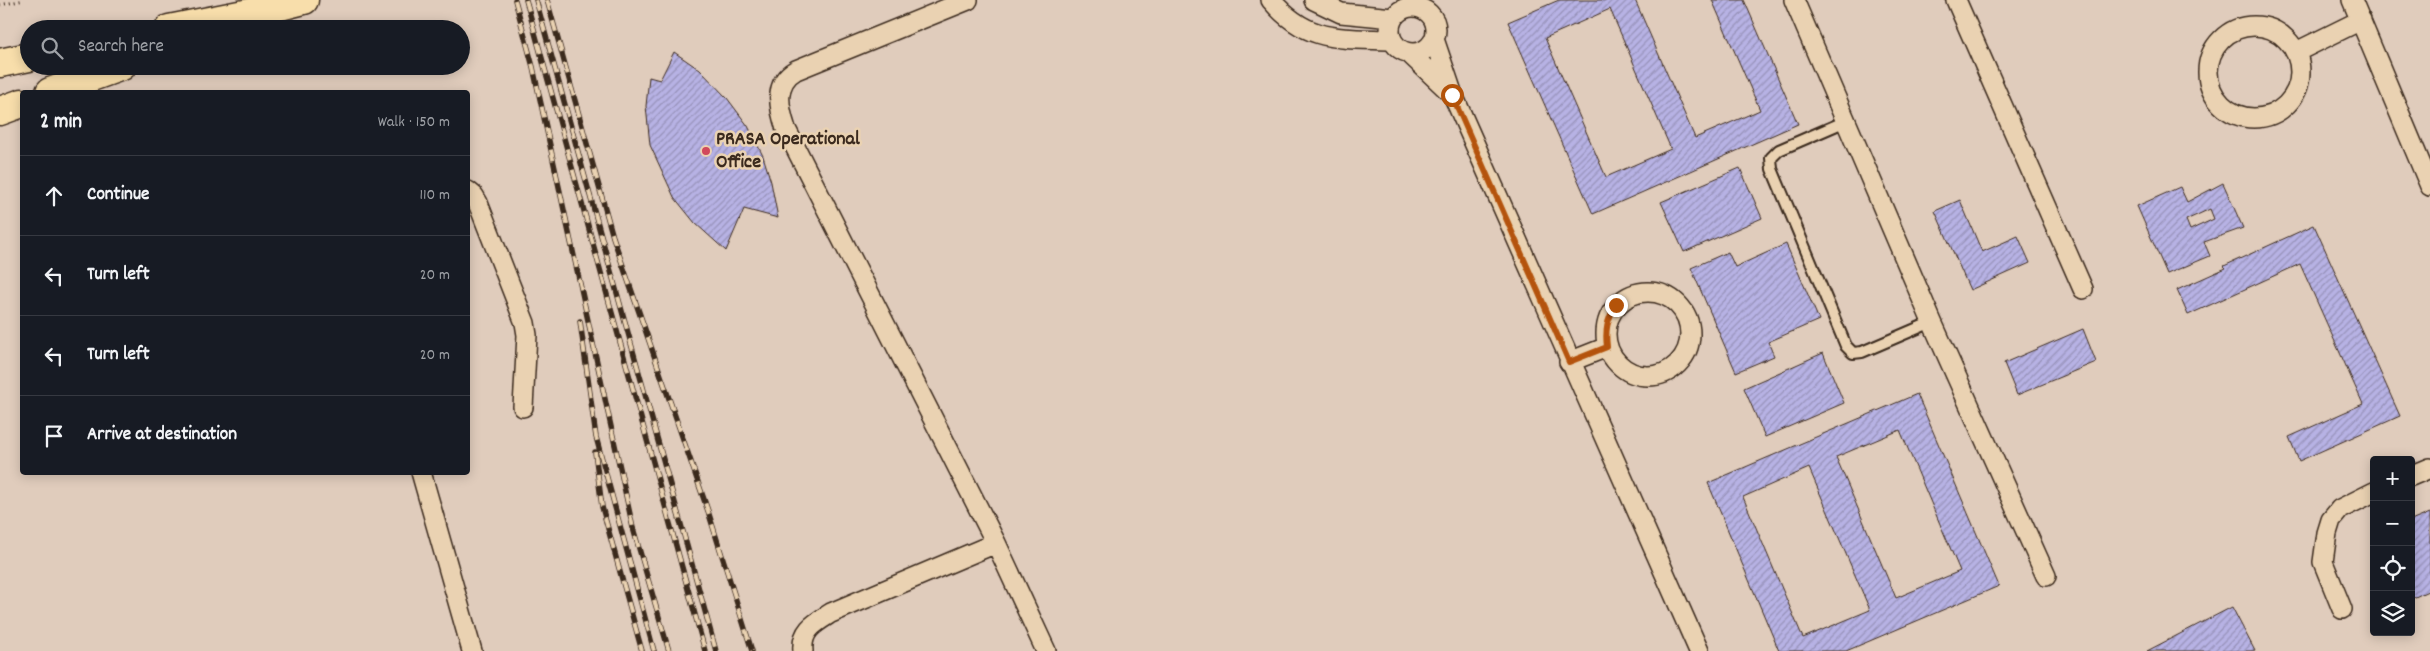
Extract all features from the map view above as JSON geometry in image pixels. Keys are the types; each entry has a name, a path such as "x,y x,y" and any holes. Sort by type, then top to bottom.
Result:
{"main road":[{"path":"214,20 304,0"},
{"path":"240,20 265,10"},
{"path":"0,63 20,59"},
{"path":"56,90 97,75"},
{"path":"0,111 20,104"}],"street":[{"path":"968,0 796,70 784,80 780,88 779,105 786,129 996,543 1046,651"},
{"path":"1271,0 1282,13 1303,28 1331,38 1392,40"},
{"path":"1794,0 1932,322 2046,576"},
{"path":"1956,0 2083,289"},
{"path":"2352,0 2430,186"},
{"path":"1303,28 1316,1 1341,13 1393,18"},
{"path":"1409,53 1424,50 1434,39 1436,32 1434,9 1426,12 1415,4 1405,9 1393,18 1390,32 1396,46 1409,53 1452,95"},
{"path":"2296,52 2361,20"},
{"path":"2258,25 2273,29 2286,38 2296,52 2300,68 2299,84 2284,107 2270,115 2254,118 2238,115 2224,107 2213,95 2208,82 2207,66 2212,50 2222,38 2242,27 2258,25"},
{"path":"1434,39 1452,95 1699,651"},
{"path":"470,193 478,203 525,323 527,335 523,407"},
{"path":"1657,293 1671,298 1682,308 1688,322 1689,343 1680,362 1668,371 1654,376 1640,376 1626,371 1614,361 1607,347 1605,332 1608,318 1616,305 1635,294 1657,293"},
{"path":"1569,362 1607,347"},
{"path":"2415,474 2430,468"},
{"path":"422,475 472,651"},
{"path":"2342,609 2323,562 2326,533 2331,520 2340,509 2370,494"},
{"path":"802,651 805,632 831,613 996,543"}],"lane":[{"path":"1846,121 1779,150 1770,158 1772,169 1846,346 1853,353 1862,352 1932,322"}],"path":[{"path":"0,5 24,0"}],"building":[{"path":"1559,0 1635,0 1695,138 1760,110 1712,0 1744,0 1798,124 1593,214 1508,22","holes":["1610,9 1671,149 1606,177 1545,38"]},
{"name":"PRASA Operational Office","path":"674,52 700,70 727,98 748,126 763,156 771,182 778,218 744,209 726,251 695,223 674,197 650,145 646,106 649,77 660,80"},
{"path":"1740,168 1762,218 1684,252 1661,202"},
{"path":"2223,183 2243,228 2204,242 2210,256 2167,274 2137,206 2180,187 2187,202","holes":["2210,209 2214,219 2190,230 2186,220"]},
{"path":"1960,200 1982,252 2018,236 2030,263 1970,290 1935,211"},
{"path":"2314,225 2400,416 2299,461 2289,437 2363,404 2300,264 2188,315 2177,290 2226,268 2224,266"},
{"path":"1786,244 1819,320 1768,342 1774,356 1736,372 1691,268 1728,252 1735,267"},
{"path":"2083,329 2096,362 2017,395 2004,363"},
{"path":"1823,353 1844,403 1765,437 1744,388"},
{"path":"1917,394 1999,586 1846,651 1779,651 1708,483","holes":["1900,430 1960,571 1896,598 1836,457","1809,468 1870,610 1803,638 1743,497"]},
{"path":"2430,513 2430,590 2415,597 2415,546 2415,519"},
{"path":"2232,607 2255,651 2147,651"}],"railway":[{"path":"515,0 533,67 633,528 669,651"},
{"path":"526,0 705,651"},
{"path":"536,0 716,651"},
{"path":"547,0 613,237 708,511 752,651"},
{"path":"580,321 596,437 654,651"},
{"path":"595,452 602,507 642,651"}],"place":[{"name":"PRASA Operational Office","path":"706,151"}],"route":[{"path":"1452,95 1569,362 1607,347 1605,332 1608,318 1616,305"}]}
